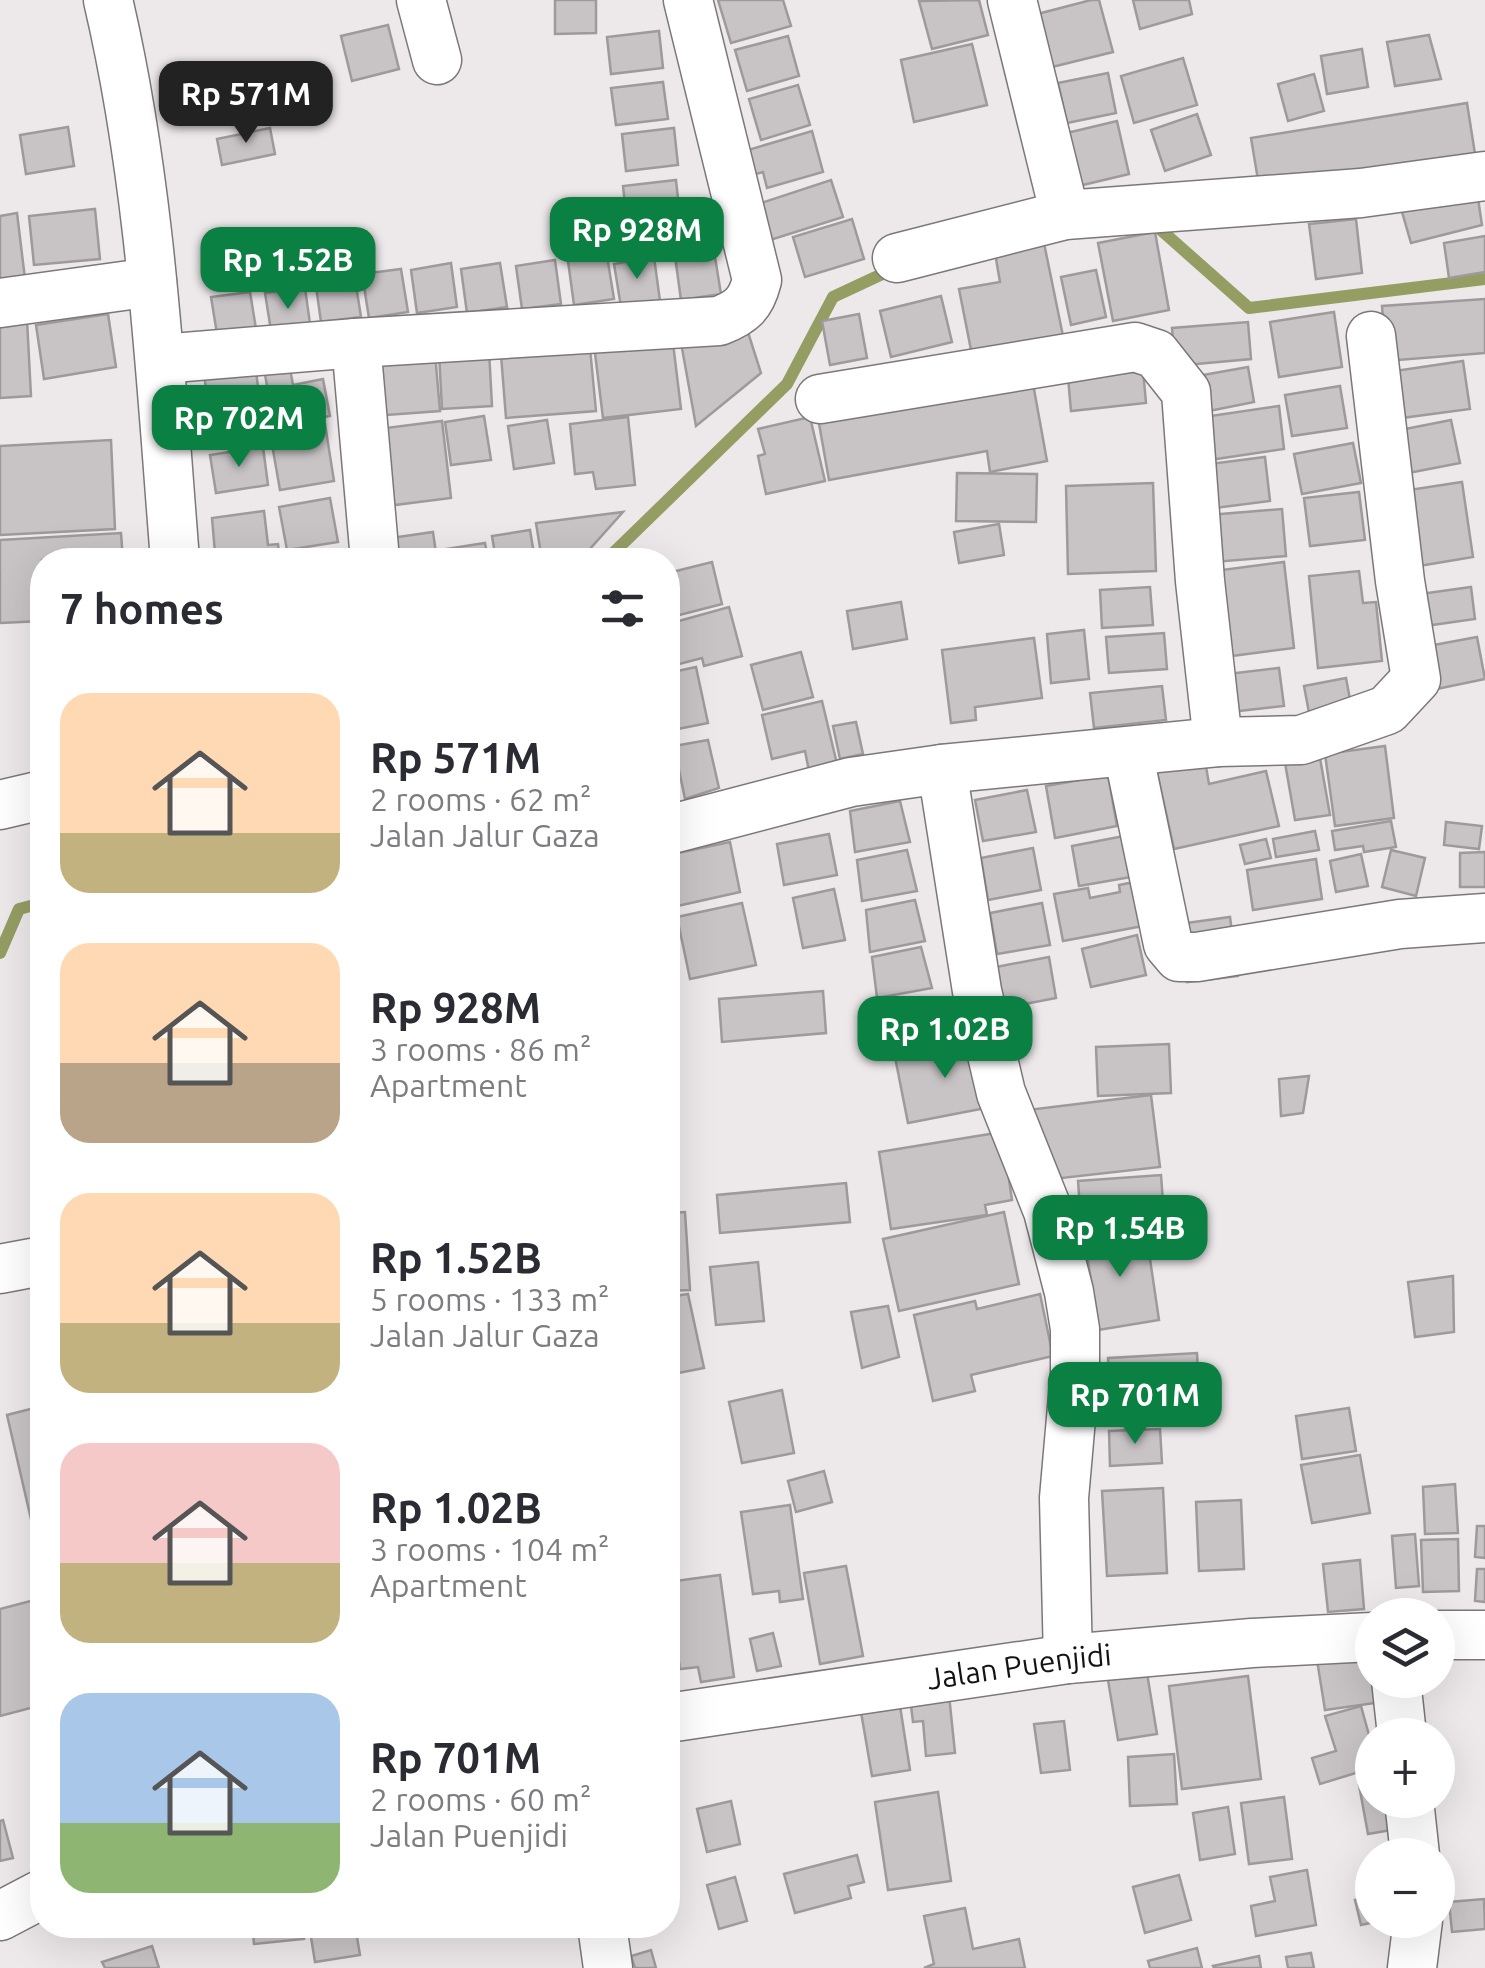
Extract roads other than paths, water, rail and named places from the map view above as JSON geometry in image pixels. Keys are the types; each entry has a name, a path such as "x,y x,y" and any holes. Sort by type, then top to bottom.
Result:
{"street":[{"path":"108,0 129,104 152,282 174,548"},
{"path":"421,0 437,60"},
{"path":"161,359 356,342 719,322 743,310 758,280 688,0"},
{"path":"1012,0 1065,215"},
{"path":"898,258 1065,215 1361,193 1485,176"},
{"path":"0,304 152,282"},
{"path":"680,827 851,782 942,769 1218,742 1301,740 1387,710 1416,679 1370,336"},
{"path":"356,342 374,548"},
{"path":"820,399 1136,347 1156,354 1186,392 1200,581 1218,742"},
{"path":"1128,752 1168,944 1179,957 1400,924 1485,918"},
{"path":"942,769 981,1008 1002,1094 1048,1211 1070,1292 1075,1329 1064,1498 1068,1659"},
{"path":"0,805 30,798"},
{"path":"0,1268 30,1263"},
{"path":"1455,1636 1485,1635"},
{"name":"Jalan Puenjidi","path":"680,1716 1068,1659 1355,1638"},
{"path":"0,1916 30,1900"},
{"path":"604,1938 608,1968"},
{"path":"1412,1968 1416,1938"}],"waterway":[{"path":"1152,222 1249,308 1485,279"},
{"path":"618,548 787,384 833,297 893,269"},
{"path":"0,953 19,909 30,906"}]}
